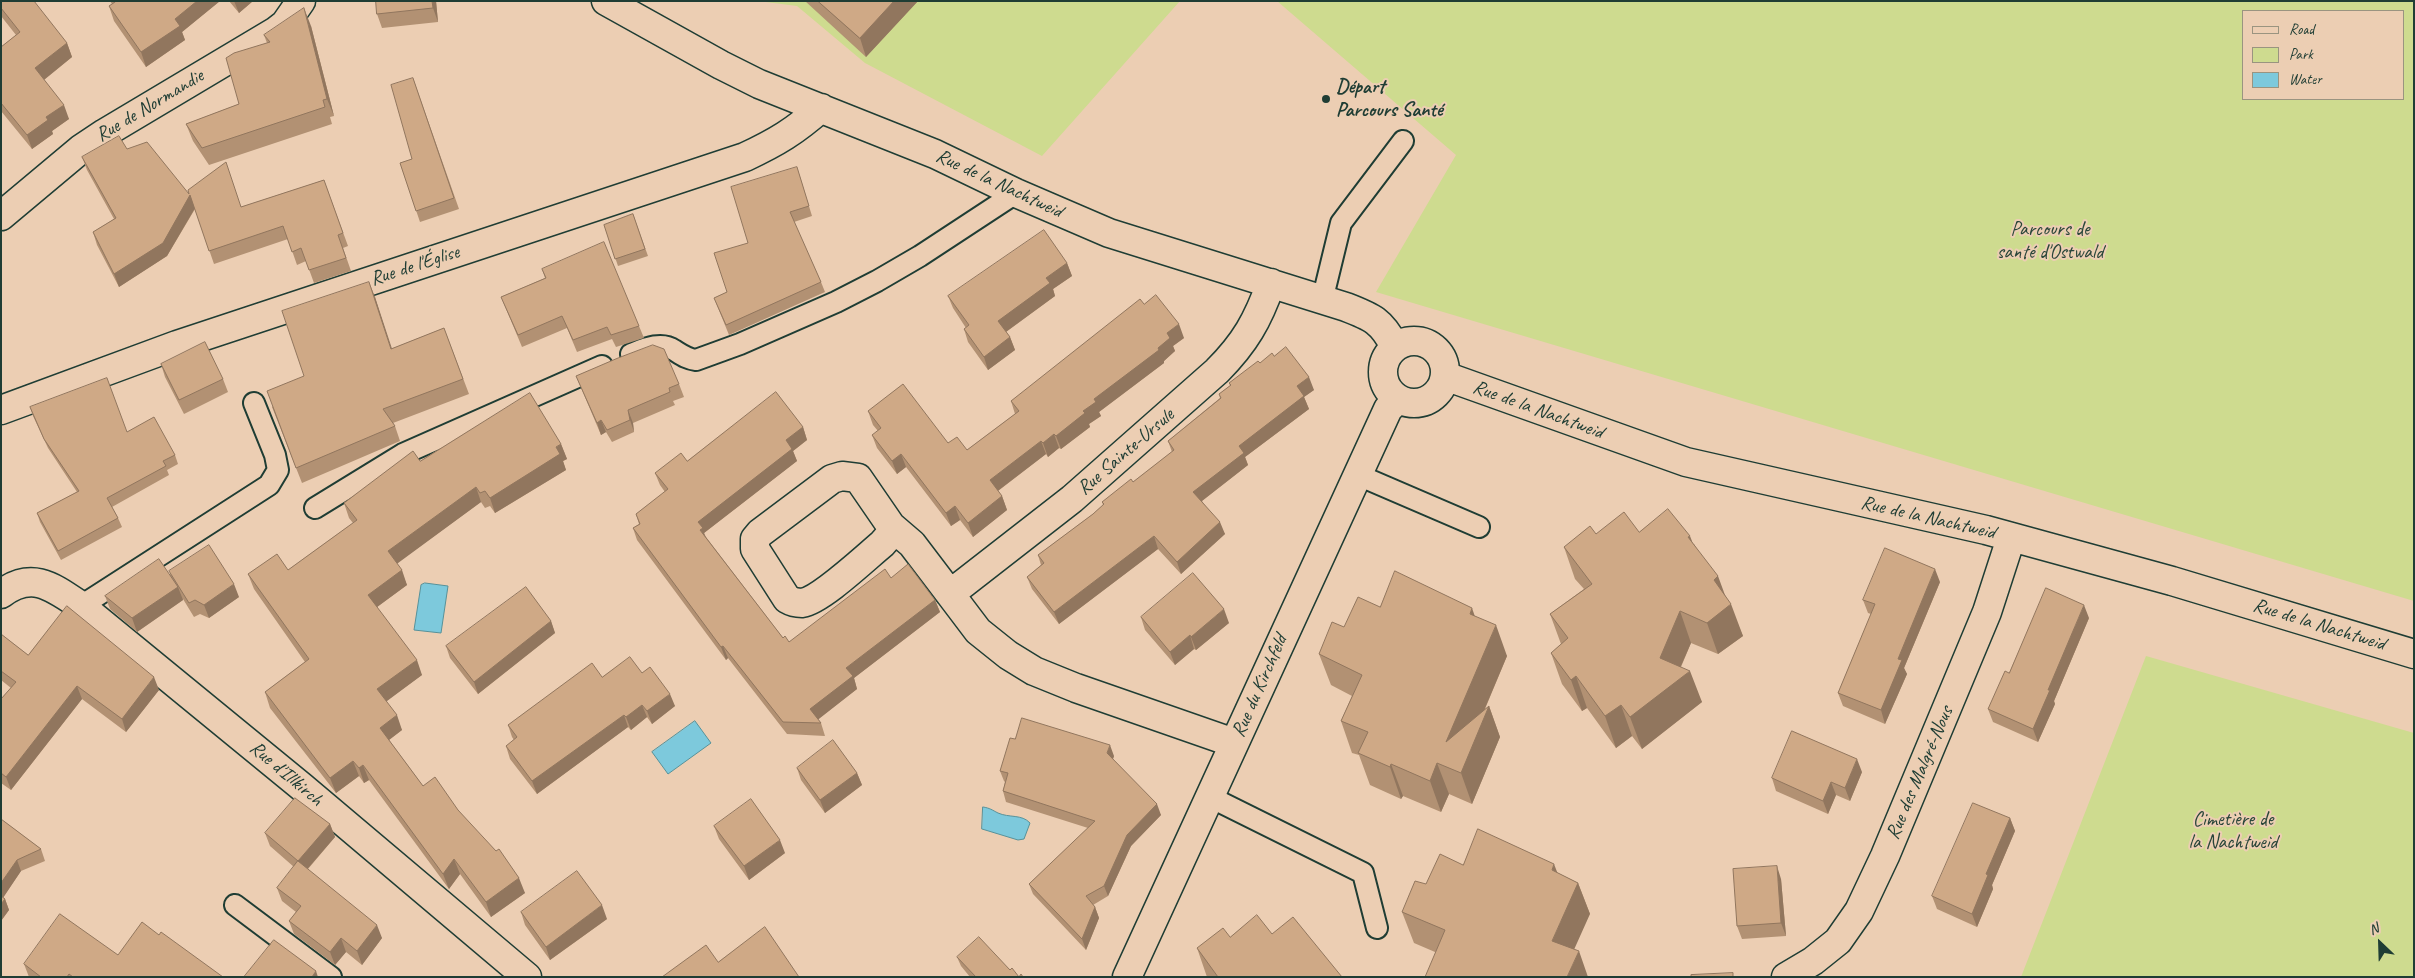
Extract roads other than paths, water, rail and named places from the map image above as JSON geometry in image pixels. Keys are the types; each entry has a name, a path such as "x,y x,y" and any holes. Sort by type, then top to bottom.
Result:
{"street":[{"name":"Rue de Normandie","path":"1,216 81,149 276,31 285,24 301,1"},
{"name":"Rue de la Nachtweid","path":"606,1 759,84 935,154 1016,193 1108,233 1271,283 1375,318 1389,334 1395,347"},
{"name":"Rue de l'Église","path":"1,410 177,345 745,156 779,142 798,129 821,108"},
{"name":"Rue Sainte-Ursule","path":"950,594 1072,499 1217,371 1237,351 1250,333 1271,283"},
{"path":"1406,341 1418,341 1430,345 1439,353 1444,364 1445,376 1440,388 1433,397 1422,402 1409,403 1398,399 1388,390 1383,379 1383,367 1387,356 1395,347 1406,341"},
{"name":"Rue de la Nachtweid","path":"1445,376 1686,462 1986,530 2172,581 2414,654"},
{"name":"Rue du Kirchfeld","path":"1127,977 1388,409 1398,399"},
{"path":"891,526 889,536 882,544 821,594 803,602 794,603 787,599 755,549 755,539 760,533 832,479 842,476 858,478 891,526 912,544 978,631 1008,655 1034,671 1076,688 1234,743"},
{"name":"Rue des Malgré-Nous","path":"1786,977 1813,961 1838,941 1859,911 1885,856 1987,612 2011,538"},
{"name":"Rue d'Illkirch","path":"1,594 14,585 25,582 37,582 59,591 81,606 302,787 527,977"}],"lane":[{"path":"1322,301 1341,223 1403,142"},
{"path":"315,508 403,454 618,359 656,346 666,346 689,360 702,359 836,302 920,256 1016,193"},
{"path":"81,606 269,485 278,470 275,455 254,403"},
{"path":"1358,475 1480,527"},
{"path":"1210,798 1363,873 1377,928"},
{"path":"235,905 331,977"}],"water":[{"path":"425,583 448,586 441,633 414,630 421,585"},
{"path":"695,721 711,743 668,774 652,752"},
{"path":"983,807 998,813 1027,820 1030,823 1024,839 1018,840 982,829"}],"place":[{"name":"Départ Parcours Santé","path":"1326,99"}],"park label":[{"name":"Parcours de santé d'Ostwald","path":"2050,242"},
{"name":"Cimetière de la Nachtweid","path":"2233,832"}]}
